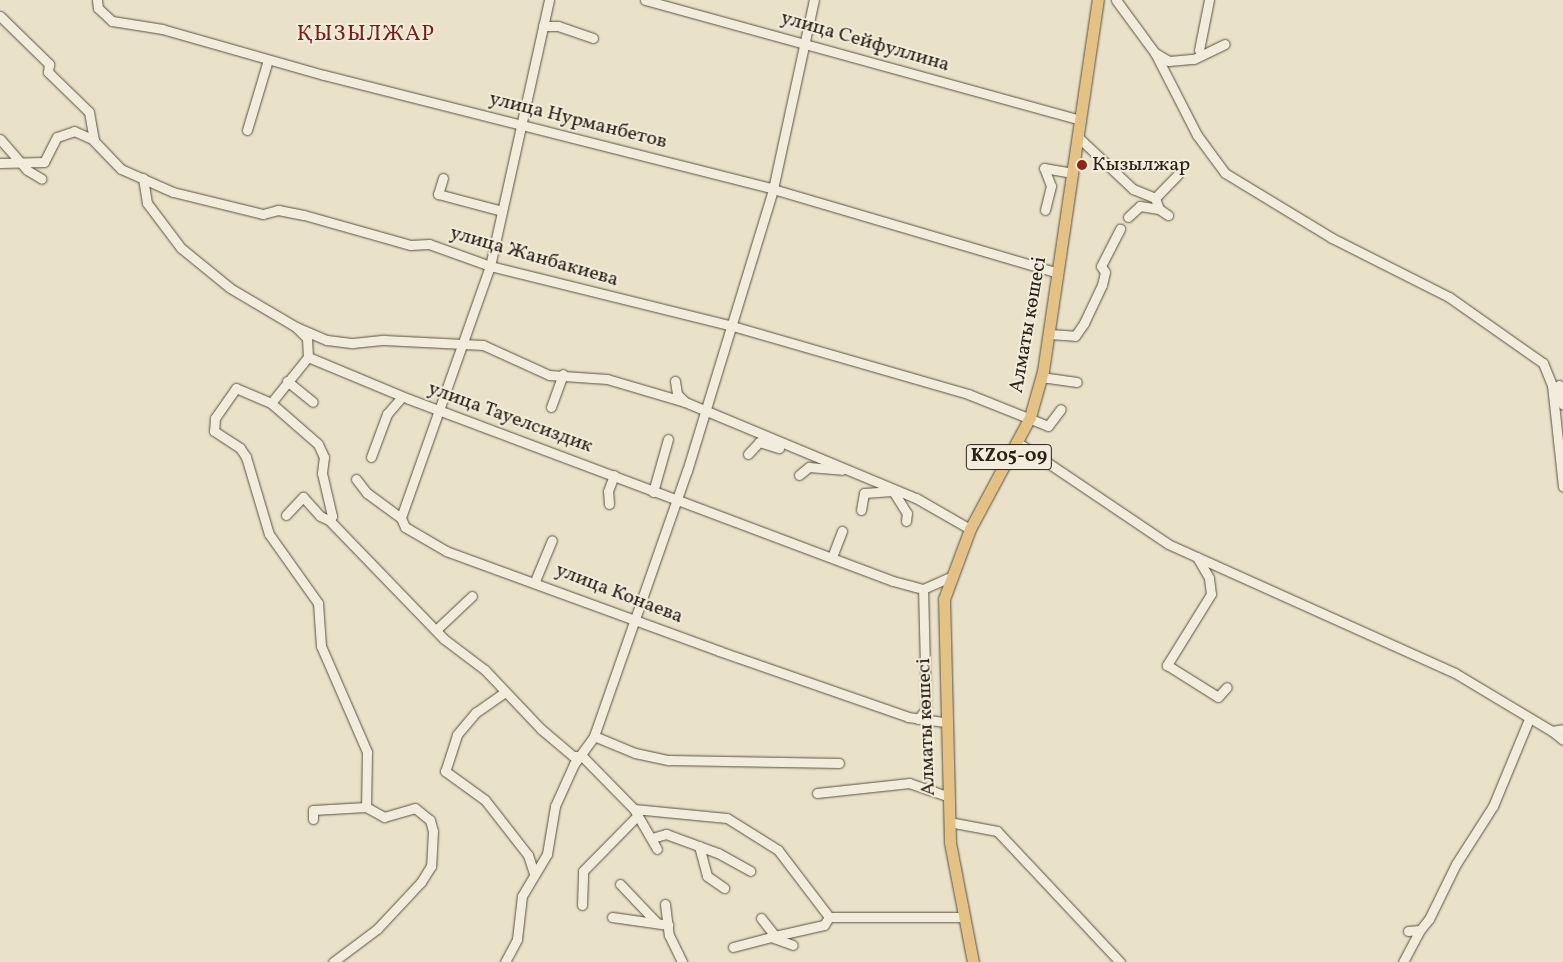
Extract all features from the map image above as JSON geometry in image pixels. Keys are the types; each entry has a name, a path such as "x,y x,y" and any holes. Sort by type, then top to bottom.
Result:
{"main road":[{"name":"Алматы көшесі","path":"963,913 949,822 947,796 942,628 948,578 970,529 1030,417 1041,378 1098,0"},
{"name":"KZ05-09","path":"963,913 973,962"}],"street":[{"name":"улица Нурманбетов","path":"97,0 98,8 112,21 162,29 268,60 521,122 773,189 1058,274"},
{"path":"401,518 490,266 549,0"},
{"name":"улица Сейфуллина","path":"645,0 1080,120"},
{"path":"505,962 517,939 522,896 547,854 555,806 594,736 677,501 729,325 773,189 806,44 814,0"},
{"path":"1116,0 1155,53 1197,135 1225,173 1332,238 1449,297 1543,363 1552,385 1563,486"},
{"path":"1200,50 1209,0"},
{"path":"0,16 50,64 48,72 89,112 94,140"},
{"path":"543,26 558,26 593,38"},
{"path":"1155,53 1182,62 1225,44"},
{"path":"247,130 268,60"},
{"name":"улица Сейфуллина","path":"1047,112 1069,114 1082,105"},
{"path":"0,163 26,165 44,162 57,137 74,131 94,140"},
{"path":"1078,137 1133,189 1155,198 1159,209"},
{"path":"0,139 42,179"},
{"name":"улица Жанбакиева","path":"94,140 121,169 220,204 263,214 287,211 410,245 429,244 490,266 729,325 968,394 1030,417 1048,426 1061,409"},
{"path":"1046,210 1051,186 1044,168 1073,173"},
{"path":"1155,198 1178,174"},
{"path":"143,178 146,203 180,248 230,288 296,327 324,338 353,343 462,343 502,350 548,374 563,374 629,384 685,402 804,450 893,491 916,498 970,529"},
{"path":"443,178 438,194 502,211"},
{"path":"1128,217 1140,206 1159,209 1168,215"},
{"path":"1049,334 1075,336 1084,323 1102,285 1105,272 1101,266 1120,229"},
{"path":"296,327 310,347"},
{"path":"272,403 308,357 310,347 324,338"},
{"name":"улица Тауелсиздик","path":"308,357 402,397 614,475 653,492 923,589"},
{"path":"552,407 563,374"},
{"path":"1041,378 1077,382"},
{"path":"675,380 677,394 685,402"},
{"path":"288,381 313,402"},
{"path":"1559,385 1563,405"},
{"path":"329,520 331,503 318,444 272,403 236,388 215,418 214,431 240,448 269,534 318,603 321,646 367,752 366,807"},
{"path":"371,457 387,414 402,397"},
{"path":"653,492 668,439"},
{"path":"748,454 759,442 804,450"},
{"path":"1017,442 1168,544 1455,673 1552,731 1563,740"},
{"path":"799,475 809,467 857,474"},
{"path":"609,504 608,491 614,475"},
{"name":"улица Конаева","path":"356,479 367,493 401,518 416,536 446,551 535,581 635,619 918,719 944,722"},
{"path":"860,510 864,494 893,491"},
{"path":"893,491 907,513 906,521"},
{"path":"286,515 303,497 329,520 437,630 572,756 582,756 636,812 652,838 656,849"},
{"path":"832,557 842,531"},
{"path":"535,581 552,540"},
{"path":"1197,557 1209,578 1211,594 1167,665 1218,697 1227,687"},
{"path":"918,719 926,709 923,589 948,578"},
{"path":"437,630 472,596"},
{"path":"505,692 476,712 457,735 445,771 485,800 528,856 534,873"},
{"path":"1403,962 1493,806 1530,719"},
{"path":"1552,731 1563,729"},
{"path":"594,736 635,753 669,760 839,763"},
{"path":"817,794 909,783 947,796"},
{"path":"313,819 313,810 366,807 384,817 415,808 424,813 433,830 430,866 406,902 333,962"},
{"path":"582,905 583,871 636,812"},
{"path":"636,812 727,818 778,850 829,917"},
{"path":"949,822 997,831 1120,962"},
{"path":"652,838 666,834 699,846 750,871"},
{"path":"699,846 707,876 724,888"},
{"path":"620,884 657,923"},
{"path":"665,904 672,945 682,962"},
{"path":"829,917 963,913"},
{"path":"612,916 668,925"},
{"path":"733,947 824,925 829,917"},
{"path":"761,918 773,936 793,945"},
{"path":"1408,931 1420,930"}],"place":[{"name":"Кызылжар","path":"1082,165"}],"district":[{"name":"ҚЫЗЫЛЖАР","path":"366,35"}]}
